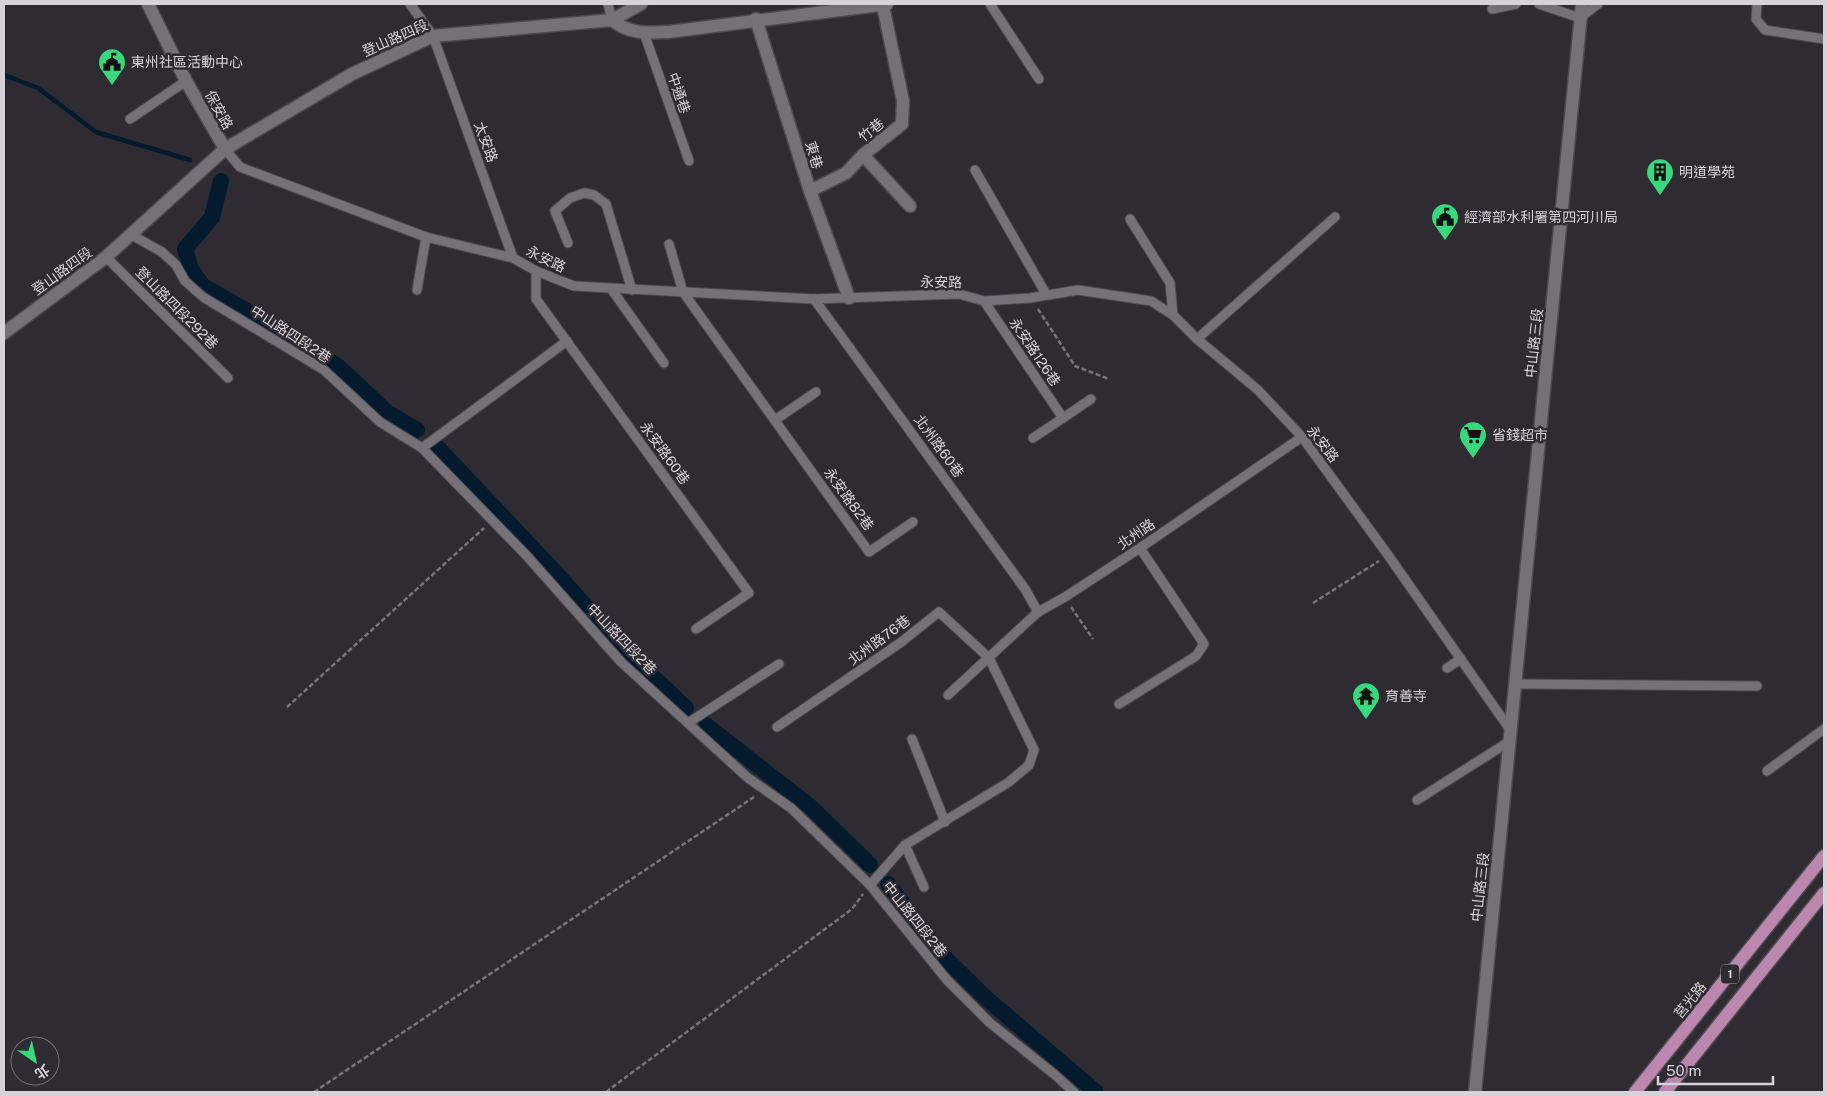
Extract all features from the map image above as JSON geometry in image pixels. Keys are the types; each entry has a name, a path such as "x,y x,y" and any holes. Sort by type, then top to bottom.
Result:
{"main road":[{"name":"莒光路","path":"1635,1092 1824,856"},
{"name":"1","path":"1665,1092 1824,894"}],"street":[{"name":"保安路","path":"148,4 186,81 224,150"},
{"name":"登山路四段","path":"4,333 106,257 224,150 352,74 433,36 612,20 641,4"},
{"name":"中山路三段","path":"1475,1092 1582,4"},
{"path":"612,20 623,29 644,33 668,32 756,19 885,5"},
{"name":"竹巷","path":"810,191 846,173 863,155 902,124 903,101 885,5"},
{"name":"東巷","path":"756,19 810,191 848,298"},
{"path":"863,155 910,206"}],"lane":[{"name":"太安路","path":"410,4 433,36 514,258"},
{"path":"608,4 612,20"},
{"path":"990,4 1039,78"},
{"path":"1492,9 1516,4"},
{"path":"1539,4 1580,18 1598,4"},
{"path":"1757,4 1756,19 1765,30 1824,39"},
{"name":"中通巷","path":"644,33 689,161"},
{"path":"130,118 186,81"},
{"name":"永安路","path":"224,150 240,167 426,237 514,258 536,271 574,286 612,290 814,299 959,294 984,301 1030,298 1078,290 1151,301 1173,314 1197,340 1258,390 1302,437 1388,554 1461,660 1510,736"},
{"path":"975,170 1046,294"},
{"path":"568,242 555,211 570,198 584,193 594,195 606,204 632,290"},
{"path":"1197,340 1335,218"},
{"path":"1130,219 1170,283 1173,314"},
{"name":"中山路四段2巷","path":"130,234 162,252 176,265 186,281 203,297 324,370 380,422 422,448 526,555 621,662 748,778 792,808 870,885 905,931 959,992 990,1023 1074,1092"},
{"path":"417,290 426,237"},
{"name":"永安路82巷","path":"668,244 684,292 869,552 913,522"},
{"name":"登山路四段292巷","path":"106,257 228,378"},
{"name":"永安路60巷","path":"536,271 536,299 749,593 696,629"},
{"path":"612,290 664,363"},
{"name":"北州路60巷","path":"814,299 1025,589 1038,612"},
{"name":"永安路126巷","path":"984,301 1063,418"},
{"path":"422,448 567,341"},
{"path":"775,420 816,392"},
{"path":"1033,438 1091,399"},
{"name":"北州路","path":"948,695 1038,612 1065,597 1140,548 1302,437"},
{"path":"1119,704 1196,656 1204,644 1140,548"},
{"name":"北州路76巷","path":"777,727 900,643 939,612 989,658"},
{"path":"870,885 905,845 1009,782 1030,765 1034,750 989,658"},
{"path":"1447,668 1461,660"},
{"path":"688,722 779,664"},
{"path":"1515,684 1757,686"},
{"path":"1767,771 1824,729"},
{"path":"1417,800 1510,736"},
{"path":"912,739 945,822"},
{"path":"905,845 924,887"}],"path":[{"path":"1030,298 1075,366 1109,379"},
{"path":"287,708 493,520"},
{"path":"1313,603 1388,554"},
{"path":"1065,597 1094,639"},
{"path":"314,1092 765,789"},
{"path":"606,1092 852,909 870,885"}],"waterway":[{"path":"4,75 38,88 96,132 190,160"},
{"path":"221,181 212,217 185,249 191,269 203,286 274,326 339,367 388,413 417,430"},
{"path":"438,448 557,574 626,651 686,708"},
{"path":"706,725 812,808 870,865"},
{"path":"888,884 940,953 986,998 1096,1092"}],"place":[{"name":"東州社區活動中心","path":"112,86"},
{"name":"明道學苑","path":"1660,196"},
{"name":"經濟部水利署第四河川局","path":"1445,241"},
{"name":"省錢超市","path":"1473,459"},
{"name":"育善寺","path":"1366,720"}]}
